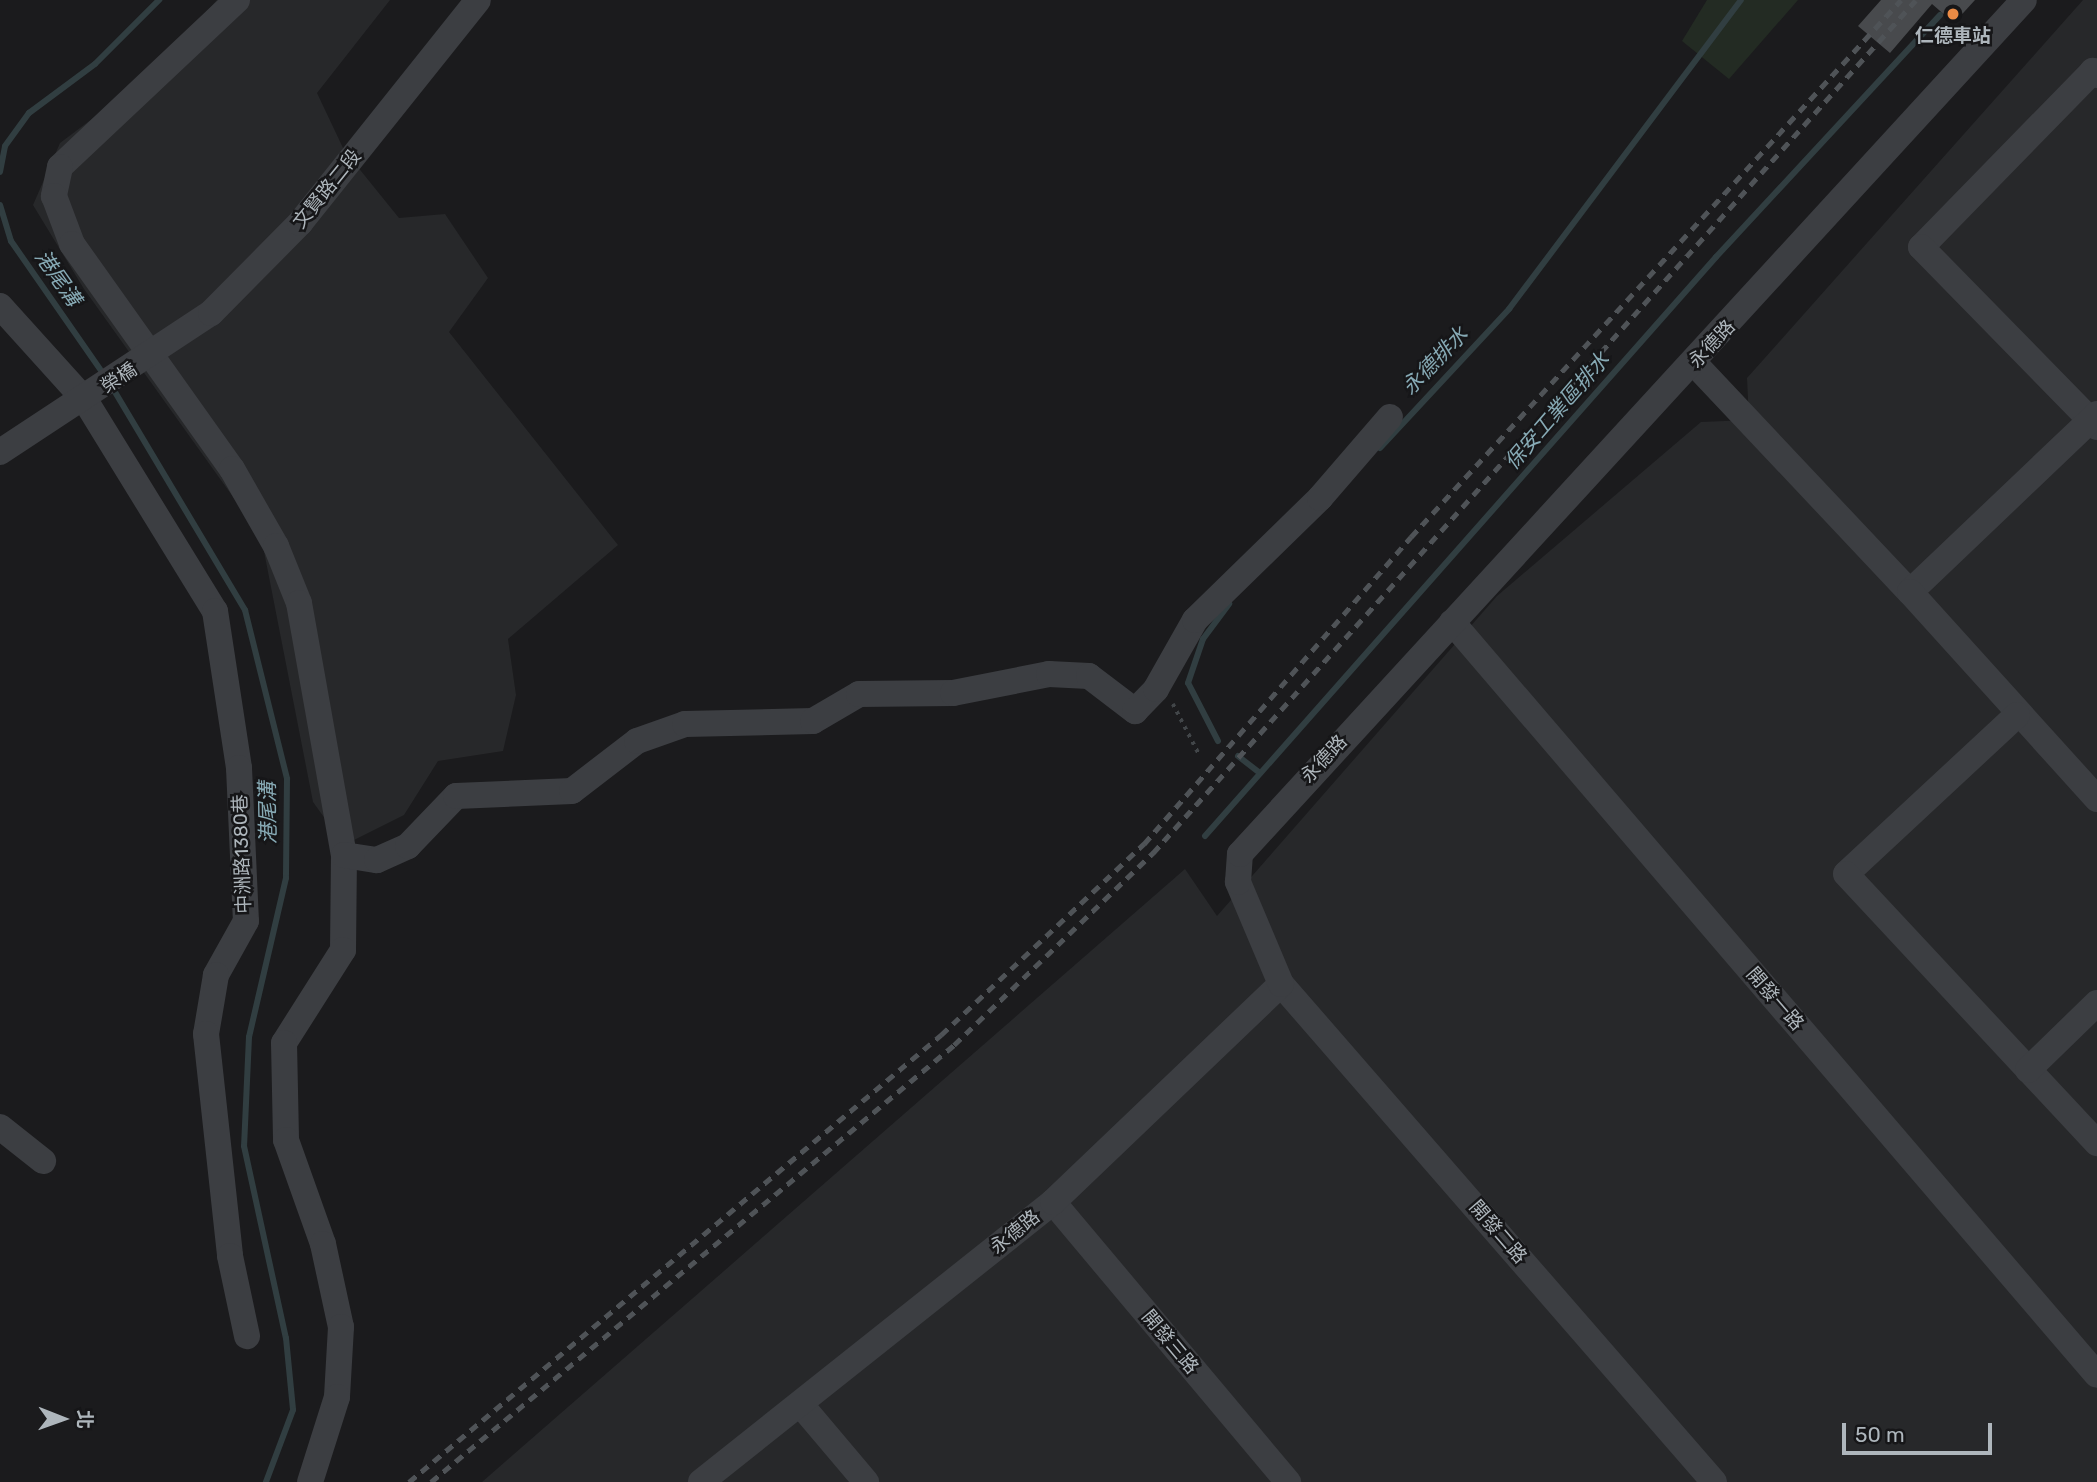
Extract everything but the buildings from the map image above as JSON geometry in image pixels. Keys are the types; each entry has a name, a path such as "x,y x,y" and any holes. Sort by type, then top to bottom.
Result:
{"street":[{"path":"237,0 60,167 54,196 72,244 232,468 276,546 299,603 344,855 343,950 284,1043 286,1140 323,1244 341,1327 337,1397 310,1482"},
{"name":"文賢路二段","path":"153,356 211,313 300,223 478,0"},
{"name":"永德路","path":"701,1482 1053,1202 1281,984 1238,882 1240,855 1452,622 1695,363 2024,0"},
{"path":"1910,592 2095,420 1921,247 2093,71 2097,75"},
{"name":"中洲路1380巷","path":"0,306 85,400 215,611 239,768 246,921 216,975 206,1034 230,1255 247,1336"},
{"name":"榮橋","path":"0,452 153,356"},
{"path":"1695,363 1910,592 2017,715 2097,799"},
{"path":"344,855 377,860 408,846 456,796 572,791 637,741 685,724 813,721 859,694 953,693 1049,674 1089,676 1135,710 1164,675 1195,620 1320,498 1390,417"},
{"name":"開發一路","path":"1452,622 2097,1375"},
{"path":"2017,715 1846,874 2097,1143"},
{"name":"開發二路","path":"1281,984 1714,1482"},
{"path":"2028,1070 2097,1003"},
{"path":"0,1127 43,1161"},
{"name":"開發三路","path":"1053,1202 1288,1482"},
{"path":"801,1405 866,1482"}],"path":[{"path":"1164,675 1175,712 1200,756"}],"shaded area":[{"path":"217,0 390,0 317,93 344,150 399,218 445,214 488,278 449,332 618,545 508,639 516,695 503,751 438,761 404,815 344,845 313,802 261,536 84,289 33,205 60,143 141,82"},
{"path":"1707,0 1798,0 1729,79 1682,41"},
{"path":"2083,0 2097,0 2097,1482 482,1482 1185,869 1217,916 1497,596 1701,422 1749,420 1747,378"}],"waterway":[{"name":"港尾溝","path":"0,172 5,146 29,113 95,64 159,0"},
{"name":"永德排水","path":"1380,448 1509,309 1741,0"},
{"name":"保安工業區排水","path":"1205,836 1716,257 1940,15"},
{"name":"港尾溝","path":"0,205 11,241 104,375"},
{"name":"港尾溝","path":"112,387 245,610 287,779 286,878 249,1037 244,1146 286,1338 293,1410 266,1482"},
{"name":"永德排水","path":"1218,741 1188,683 1203,639 1229,604"},
{"name":"永德排水","path":"1238,756 1260,773"}],"railway":[{"path":"409,1482 941,1035 1144,844 1411,537 1901,0"},
{"path":"431,1482 954,1045 1153,853 1916,0"}],"place":[{"name":"仁德車站","path":"1953,14"}]}
